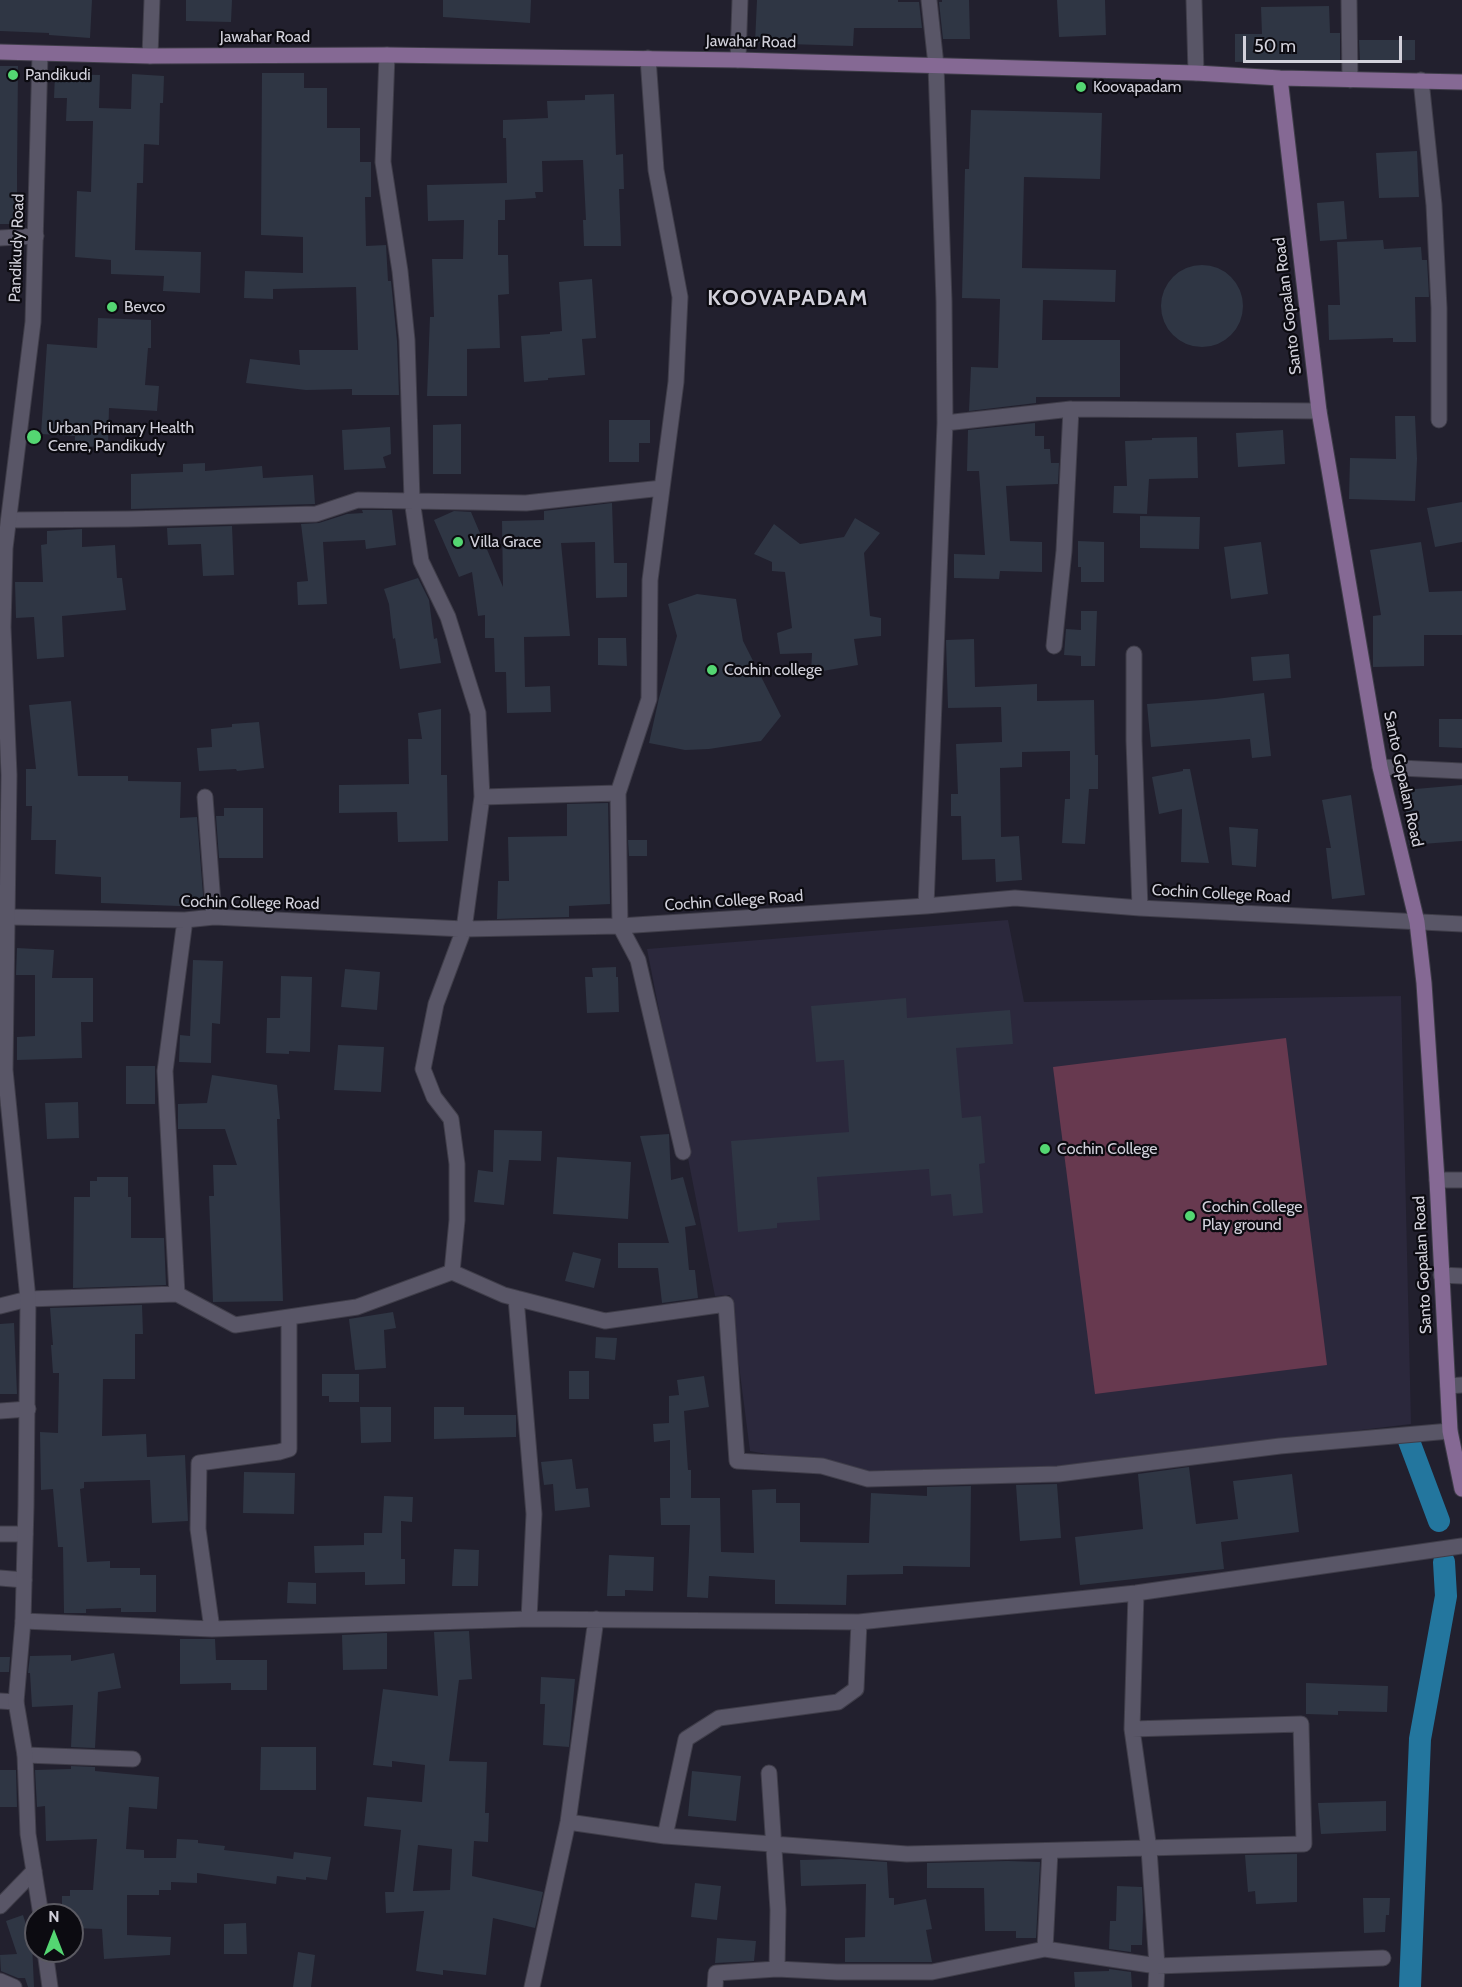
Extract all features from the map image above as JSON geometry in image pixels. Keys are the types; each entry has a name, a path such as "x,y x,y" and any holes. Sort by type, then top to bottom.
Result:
{"main road":[{"name":"Jawahar Road","path":"0,52 150,56 387,55 648,58 1462,82"},
{"name":"Santo Gopalan Road","path":"1280,78 1318,411 1380,767 1417,922 1424,983 1441,1275 1455,1385 1450,1431 1462,1489"}],"street":[{"path":"150,56 152,0"},
{"path":"738,60 740,0"},
{"path":"926,906 945,423 944,301 936,65 929,0"},
{"path":"1194,0 1196,73"},
{"path":"1349,0 1350,80"},
{"name":"Pandikudy Road","path":"39,1903 28,1834 25,1755 16,1702 24,1580 28,1299 5,1070 7,917 3,547 9,520 33,322 40,54"},
{"path":"387,55 383,162 400,271 407,340 412,500 421,561 448,617 478,714 482,797 464,929 436,1004 423,1069 434,1097 451,1119 457,1164 457,1220 452,1272"},
{"path":"648,58 656,170 680,297 676,382 650,580 649,699 618,793 620,926 638,960 682,1152"},
{"path":"1421,80 1434,205 1439,308 1439,420"},
{"path":"0,238 36,236"},
{"path":"945,423 1071,410 1318,411"},
{"path":"1054,646 1064,551 1071,410"},
{"path":"9,520 315,514 358,500 526,503 662,488"},
{"path":"1134,654 1134,741 1140,908"},
{"path":"1380,767 1462,771"},
{"path":"482,797 618,793"},
{"path":"205,797 214,917"},
{"name":"Cochin College Road","path":"7,917 184,920 214,917 464,929 620,926 1015,898 1140,908 1462,924"},
{"path":"177,1294 165,1071 184,920"},
{"path":"1437,1180 1462,1180"},
{"path":"0,1306 28,1299 177,1294 235,1325 357,1307 452,1272 504,1295 605,1322 726,1304 737,1461 822,1466 868,1479 1058,1474 1280,1446 1450,1431"},
{"path":"1441,1275 1462,1276"},
{"path":"516,1298 534,1514 529,1619"},
{"path":"213,1629 198,1529 199,1463 289,1449 289,1317"},
{"path":"0,1411 28,1408"},
{"path":"0,1534 25,1534"},
{"path":"22,1621 213,1629 529,1619 859,1622 1136,1593 1462,1546"},
{"path":"0,1578 24,1580"},
{"path":"1136,1593 1132,1729 1149,1849 1157,1966 1156,1987"},
{"path":"532,1987 568,1822 596,1619"},
{"path":"665,1836 686,1739 718,1718 838,1702 856,1689 859,1622"},
{"path":"0,1701 16,1702"},
{"path":"568,1822 665,1836 907,1854 1304,1844 1301,1724 1132,1729"},
{"path":"25,1755 133,1759"},
{"path":"769,1773 778,1910 777,1969"},
{"path":"1045,1949 1050,1851"},
{"path":"0,1906 34,1871"},
{"path":"715,1987 716,1973 777,1969 837,1979 932,1972 1045,1949 1157,1966 1383,1958"},
{"path":"47,1963 50,1987"},
{"path":"0,1981 14,1987"}],"shaded area":[{"name":"Cochin College","path":"1008,920 1024,1002 1401,996 1411,1424 1059,1466 859,1471 750,1451 730,1295 715,1296 647,949"},
{"name":"Cochin College Play ground","path":"1286,1038 1327,1365 1095,1394 1053,1067"}],"building":[{"path":"0,0 92,0 90,38 49,35 49,33 0,31"},
{"path":"186,0 232,0 231,22 186,21"},
{"path":"443,0 531,0 530,23 443,17"},
{"path":"757,0 919,2 922,28 854,28 853,46 755,43"},
{"path":"969,0 970,39 943,39 939,2"},
{"path":"1057,0 1105,0 1106,35 1059,37"},
{"path":"1329,6 1330,33 1340,33 1340,60 1235,62 1235,34 1262,34 1261,7"},
{"path":"1359,40 1415,40 1415,60 1360,61"},
{"path":"0,66 18,66 17,201 20,201 19,224 0,224"},
{"path":"262,73 304,73 304,88 327,88 327,128 360,128 360,162 371,162 371,197 365,197 366,246 386,245 388,281 391,281 397,341 399,395 352,395 352,389 306,390 246,383 250,359 300,365 299,350 358,350 356,287 273,289 273,299 244,298 245,271 303,273 303,237 261,235"},
{"path":"55,74 100,75 99,108 131,109 132,74 164,76 163,103 160,103 159,145 144,144 143,183 137,183 135,250 201,252 200,293 163,291 164,276 111,274 111,260 75,257 77,191 91,192 93,121 66,121 67,98 54,98"},
{"path":"614,94 616,155 623,154 624,189 619,189 621,246 584,246 583,220 586,220 583,160 542,161 543,192 535,192 536,198 505,200 505,220 498,220 498,255 508,255 509,294 498,295 500,348 467,349 467,396 427,396 430,317 434,317 432,259 463,259 464,220 428,221 427,185 507,183 506,138 503,138 503,120 548,118 547,101 585,100 585,95"},
{"path":"971,110 1102,113 1100,179 1024,177 1022,268 1116,270 1115,302 1043,300 1042,340 1120,340 1120,397 1036,397 1036,403 969,411 971,367 998,368 1000,299 962,298 965,169 969,169"},
{"path":"1417,151 1419,197 1379,198 1376,153"},
{"path":"1344,201 1347,239 1320,241 1317,203"},
{"path":"1383,240 1384,249 1421,247 1422,260 1427,260 1429,297 1415,297 1416,342 1393,342 1393,338 1329,340 1328,305 1340,305 1337,242"},
{"path":"1202,265 1218,268 1231,277 1240,290 1243,306 1240,322 1231,335 1218,344 1202,347 1186,344 1173,335 1164,322 1161,306 1164,290 1173,277 1186,268"},
{"path":"592,279 596,338 582,339 585,375 524,382 521,336 562,331 559,282"},
{"path":"98,318 151,320 151,348 148,348 145,385 159,386 157,411 109,408 108,447 75,446 75,436 41,434 47,344 97,348"},
{"path":"1395,416 1415,416 1417,459 1415,501 1349,499 1350,458 1396,459"},
{"path":"609,420 650,420 650,443 639,443 639,462 609,462"},
{"path":"1035,423 1035,436 1044,436 1044,449 1050,449 1051,463 1059,463 1058,484 1006,486 1010,541 1042,542 1042,572 1000,571 999,579 954,578 954,554 985,555 979,471 967,471 968,430"},
{"path":"461,424 461,474 433,474 433,425"},
{"path":"390,427 391,454 383,457 386,468 344,470 342,430"},
{"path":"1283,430 1285,464 1238,467 1236,433"},
{"path":"1197,437 1198,478 1149,479 1147,514 1113,513 1114,486 1127,486 1125,441"},
{"path":"205,463 205,471 262,466 263,478 313,475 315,504 131,509 131,474 183,472 183,464"},
{"path":"1462,502 1462,542 1435,547 1427,508"},
{"path":"612,503 614,563 627,563 627,597 596,598 595,542 561,543 570,636 524,637 525,687 550,686 551,712 507,713 506,672 495,672 494,638 485,638 485,615 478,616 472,572 459,577 434,520 454,511 471,512 503,587 502,521 544,520 544,511"},
{"path":"362,510 392,510 396,545 366,549 365,540 323,542 327,604 298,605 297,582 308,581 301,524 319,523 347,514 363,513"},
{"path":"1140,516 1200,517 1199,549 1140,548"},
{"path":"855,518 880,533 864,553 870,616 881,618 881,636 854,639 858,665 811,673 812,653 780,654 777,633 792,628 785,572 772,571 772,562 754,554 774,524 800,544 844,537"},
{"path":"232,526 234,575 203,576 201,544 168,545 167,528"},
{"path":"82,529 82,547 115,545 117,578 122,578 126,610 62,616 64,657 37,659 34,617 16,618 15,582 43,582 41,545 47,544 47,531"},
{"path":"1078,541 1104,542 1104,582 1081,582 1081,567 1078,567"},
{"path":"1261,542 1268,594 1231,599 1224,547"},
{"path":"1421,542 1429,592 1462,591 1462,635 1424,635 1424,666 1373,667 1373,616 1381,615 1370,550"},
{"path":"418,578 429,600 434,639 437,638 441,663 400,669 395,638 393,639 389,604 384,589"},
{"name":"Cochin college","path":"697,594 736,599 743,641 781,716 761,741 709,749 685,750 649,743 677,636 668,604"},
{"path":"1081,611 1097,611 1095,666 1081,666 1081,656 1064,655 1066,629 1081,630"},
{"path":"598,638 626,638 627,666 598,665"},
{"path":"974,639 975,687 1037,684 1037,701 1094,700 1098,789 1089,789 1085,844 1062,843 1065,799 1070,799 1070,751 1022,752 1022,767 1000,768 1001,837 1019,836 1022,880 996,882 995,859 962,860 961,816 951,816 951,794 958,794 956,744 1002,742 1001,707 948,708 946,640"},
{"path":"1289,654 1291,678 1253,681 1251,657"},
{"path":"1264,693 1271,756 1252,758 1250,739 1151,747 1147,704"},
{"path":"71,701 78,776 128,776 128,781 181,782 180,818 197,817 204,907 101,903 101,877 55,874 56,840 31,840 32,806 26,806 26,769 36,769 29,705"},
{"path":"441,709 441,775 447,775 448,841 398,842 397,812 339,813 339,785 409,784 408,739 422,739 418,713"},
{"path":"1439,719 1462,719 1462,748 1439,747"},
{"path":"259,722 264,768 199,771 197,748 212,747 211,729 232,727 232,724"},
{"path":"1183,769 1190,769 1209,863 1181,862 1182,809 1159,814 1152,777 1183,771"},
{"path":"1462,785 1462,841 1409,845 1404,790"},
{"path":"1351,795 1365,895 1332,899 1326,848 1331,848 1322,800"},
{"path":"608,803 610,904 569,906 569,917 497,919 498,881 509,881 508,837 567,836 567,804"},
{"path":"224,808 263,808 263,858 219,858 216,816 224,816"},
{"path":"1229,827 1258,829 1256,867 1232,865"},
{"path":"628,840 647,840 647,856 629,856"},
{"path":"17,948 54,950 52,978 93,978 93,1022 81,1022 82,1058 17,1060 17,1037 35,1036 35,975 16,975"},
{"path":"193,960 223,961 220,1024 212,1023 211,1063 179,1062 180,1035 190,1036"},
{"path":"616,967 619,1012 587,1013 585,977 593,977 592,968"},
{"path":"345,969 380,972 377,1010 341,1007"},
{"path":"281,976 312,977 310,1052 266,1053 267,1018 280,1018"},
{"path":"906,998 907,1018 1010,1010 1013,1044 956,1048 962,1118 981,1116 985,1163 979,1164 983,1213 953,1216 951,1194 931,1196 929,1169 817,1177 820,1220 777,1223 777,1228 738,1232 731,1141 849,1132 844,1060 816,1062 811,1006"},
{"path":"338,1045 384,1047 381,1092 334,1090"},
{"path":"126,1066 155,1066 155,1104 126,1104"},
{"path":"212,1075 277,1085 280,1119 277,1119 283,1301 213,1302 209,1196 214,1196 213,1165 237,1165 225,1129 178,1129 178,1104 207,1103"},
{"path":"78,1102 79,1138 47,1139 45,1103"},
{"path":"494,1130 542,1131 541,1161 509,1160 504,1205 474,1202 478,1170 493,1172"},
{"path":"669,1134 671,1180 683,1177 696,1225 685,1227 689,1270 695,1270 698,1298 662,1303 658,1268 618,1268 618,1243 669,1243 640,1136"},
{"path":"557,1157 631,1162 628,1219 553,1214"},
{"path":"97,1177 128,1177 128,1197 131,1197 131,1238 164,1238 166,1285 73,1288 74,1197 90,1197 90,1181 97,1181"},
{"path":"573,1252 601,1259 594,1288 565,1281"},
{"path":"142,1305 143,1334 135,1334 135,1379 103,1379 102,1436 146,1434 147,1457 185,1455 188,1521 152,1523 150,1480 84,1482 84,1488 80,1489 87,1562 110,1561 110,1568 140,1568 140,1575 156,1575 156,1612 121,1612 121,1608 86,1609 86,1613 64,1613 63,1547 58,1547 53,1489 41,1490 40,1432 58,1433 59,1373 53,1373 50,1308"},
{"path":"393,1312 396,1328 384,1330 386,1368 355,1370 349,1319"},
{"path":"14,1323 17,1394 0,1394 0,1324"},
{"path":"596,1337 617,1338 615,1360 595,1358"},
{"path":"569,1371 589,1371 589,1399 569,1399"},
{"path":"322,1374 359,1374 359,1402 329,1402 329,1396 322,1396"},
{"path":"704,1376 709,1407 684,1411 688,1470 691,1470 691,1498 720,1498 721,1552 754,1553 752,1490 776,1489 776,1503 800,1503 800,1542 869,1543 871,1493 927,1496 927,1487 971,1486 970,1567 903,1566 903,1574 847,1575 846,1605 775,1604 775,1580 709,1576 708,1598 687,1597 690,1525 661,1525 660,1498 670,1498 670,1440 654,1442 653,1424 669,1423 669,1396 679,1395 677,1380"},
{"path":"360,1407 391,1407 391,1442 361,1443"},
{"path":"434,1407 464,1407 464,1415 516,1415 516,1437 434,1439"},
{"path":"572,1459 576,1489 588,1488 590,1507 555,1511 553,1484 544,1485 541,1462"},
{"path":"1189,1467 1196,1524 1238,1519 1233,1481 1292,1474 1299,1532 1221,1542 1224,1569 1080,1585 1075,1537 1143,1529 1138,1474"},
{"path":"244,1472 295,1473 294,1514 243,1513"},
{"path":"1057,1484 1061,1538 1020,1541 1016,1485"},
{"path":"384,1496 413,1497 412,1522 401,1521 401,1559 405,1559 405,1584 365,1585 365,1572 315,1573 314,1546 364,1545 364,1533 382,1533"},
{"path":"454,1549 479,1550 478,1586 452,1586"},
{"path":"609,1555 654,1557 653,1591 625,1590 625,1596 607,1596"},
{"path":"288,1582 316,1583 316,1604 287,1603"},
{"path":"469,1631 472,1679 459,1680 449,1761 487,1762 485,1813 489,1813 488,1842 474,1841 472,1876 543,1892 535,1928 493,1918 486,1975 443,1970 443,1975 416,1971 424,1911 386,1913 385,1892 394,1892 401,1830 364,1826 367,1797 422,1802 425,1765 392,1761 392,1767 373,1765 383,1689 438,1696 434,1632","holes":["418,1845 452,1849 450,1890 413,1891"]},
{"path":"387,1633 387,1669 343,1670 342,1635"},
{"path":"180,1639 215,1639 216,1660 267,1660 267,1690 231,1690 231,1683 180,1684"},
{"path":"114,1653 121,1688 98,1692 95,1748 71,1747 73,1705 32,1707 30,1673 28,1673 30,1656 71,1655 71,1661"},
{"path":"0,1657 10,1657 9,1672 0,1672"},
{"path":"541,1677 575,1679 569,1747 543,1745 545,1704 540,1704"},
{"path":"1306,1683 1388,1686 1387,1712 1338,1711 1338,1715 1306,1714"},
{"path":"261,1747 316,1747 316,1790 260,1790"},
{"path":"71,1766 95,1767 95,1771 159,1777 157,1809 129,1807 126,1849 144,1850 144,1858 176,1858 177,1839 198,1840 198,1843 225,1846 224,1850 293,1859 294,1852 331,1857 327,1880 277,1876 276,1884 197,1873 197,1883 171,1882 171,1890 159,1890 159,1895 127,1895 127,1935 171,1937 170,1955 104,1959 102,1929 84,1928 84,1903 62,1903 62,1896 70,1896 70,1890 93,1890 97,1839 46,1841 45,1806 37,1807 35,1770 71,1769"},
{"path":"0,1770 16,1770 17,1807 0,1807"},
{"path":"692,1771 741,1776 736,1821 688,1816"},
{"path":"1386,1801 1386,1831 1321,1834 1318,1803"},
{"path":"1297,1854 1297,1902 1256,1904 1255,1891 1248,1892 1245,1855"},
{"path":"841,1859 887,1862 889,1898 894,1898 894,1905 926,1899 932,1929 926,1930 932,1962 845,1962 845,1938 865,1937 866,1884 801,1886 800,1860"},
{"path":"1040,1862 1036,1938 1016,1938 1016,1931 985,1931 984,1888 927,1888 927,1863"},
{"path":"695,1883 721,1886 717,1920 691,1917"},
{"path":"1117,1886 1142,1887 1142,1945 1131,1945 1131,1952 1109,1949 1110,1921 1116,1921"},
{"path":"1363,1898 1390,1898 1385,1932 1364,1933"},
{"path":"23,1915 24,1963 33,1963 34,1987 28,1987 25,1978 18,1978 1,1971 0,1955 17,1954 6,1921"},
{"path":"246,1923 247,1954 224,1954 224,1924"},
{"path":"717,1938 756,1941 754,1961 715,1963"},
{"path":"298,1952 315,1955 311,1987 293,1987"},
{"path":"1109,1969 1131,1972 1132,1987 1075,1987 1074,1972 1109,1971"}],"waterway":[{"path":"1409,1441 1439,1521"},
{"path":"1410,1987 1420,1739 1446,1596 1444,1562"}],"place":[{"name":"Pandikudi","path":"13,75"},
{"name":"Koovapadam","path":"1081,87"},
{"name":"Bevco","path":"112,307"},
{"name":"Urban Primary Health Cenre, Pandikudy","path":"34,437"},
{"name":"Villa Grace","path":"458,542"},
{"name":"Cochin college","path":"712,670"},
{"name":"Cochin College","path":"1045,1149"},
{"name":"Cochin College Play ground","path":"1190,1216"}],"district":[{"name":"KOOVAPADAM","path":"788,299"}]}
